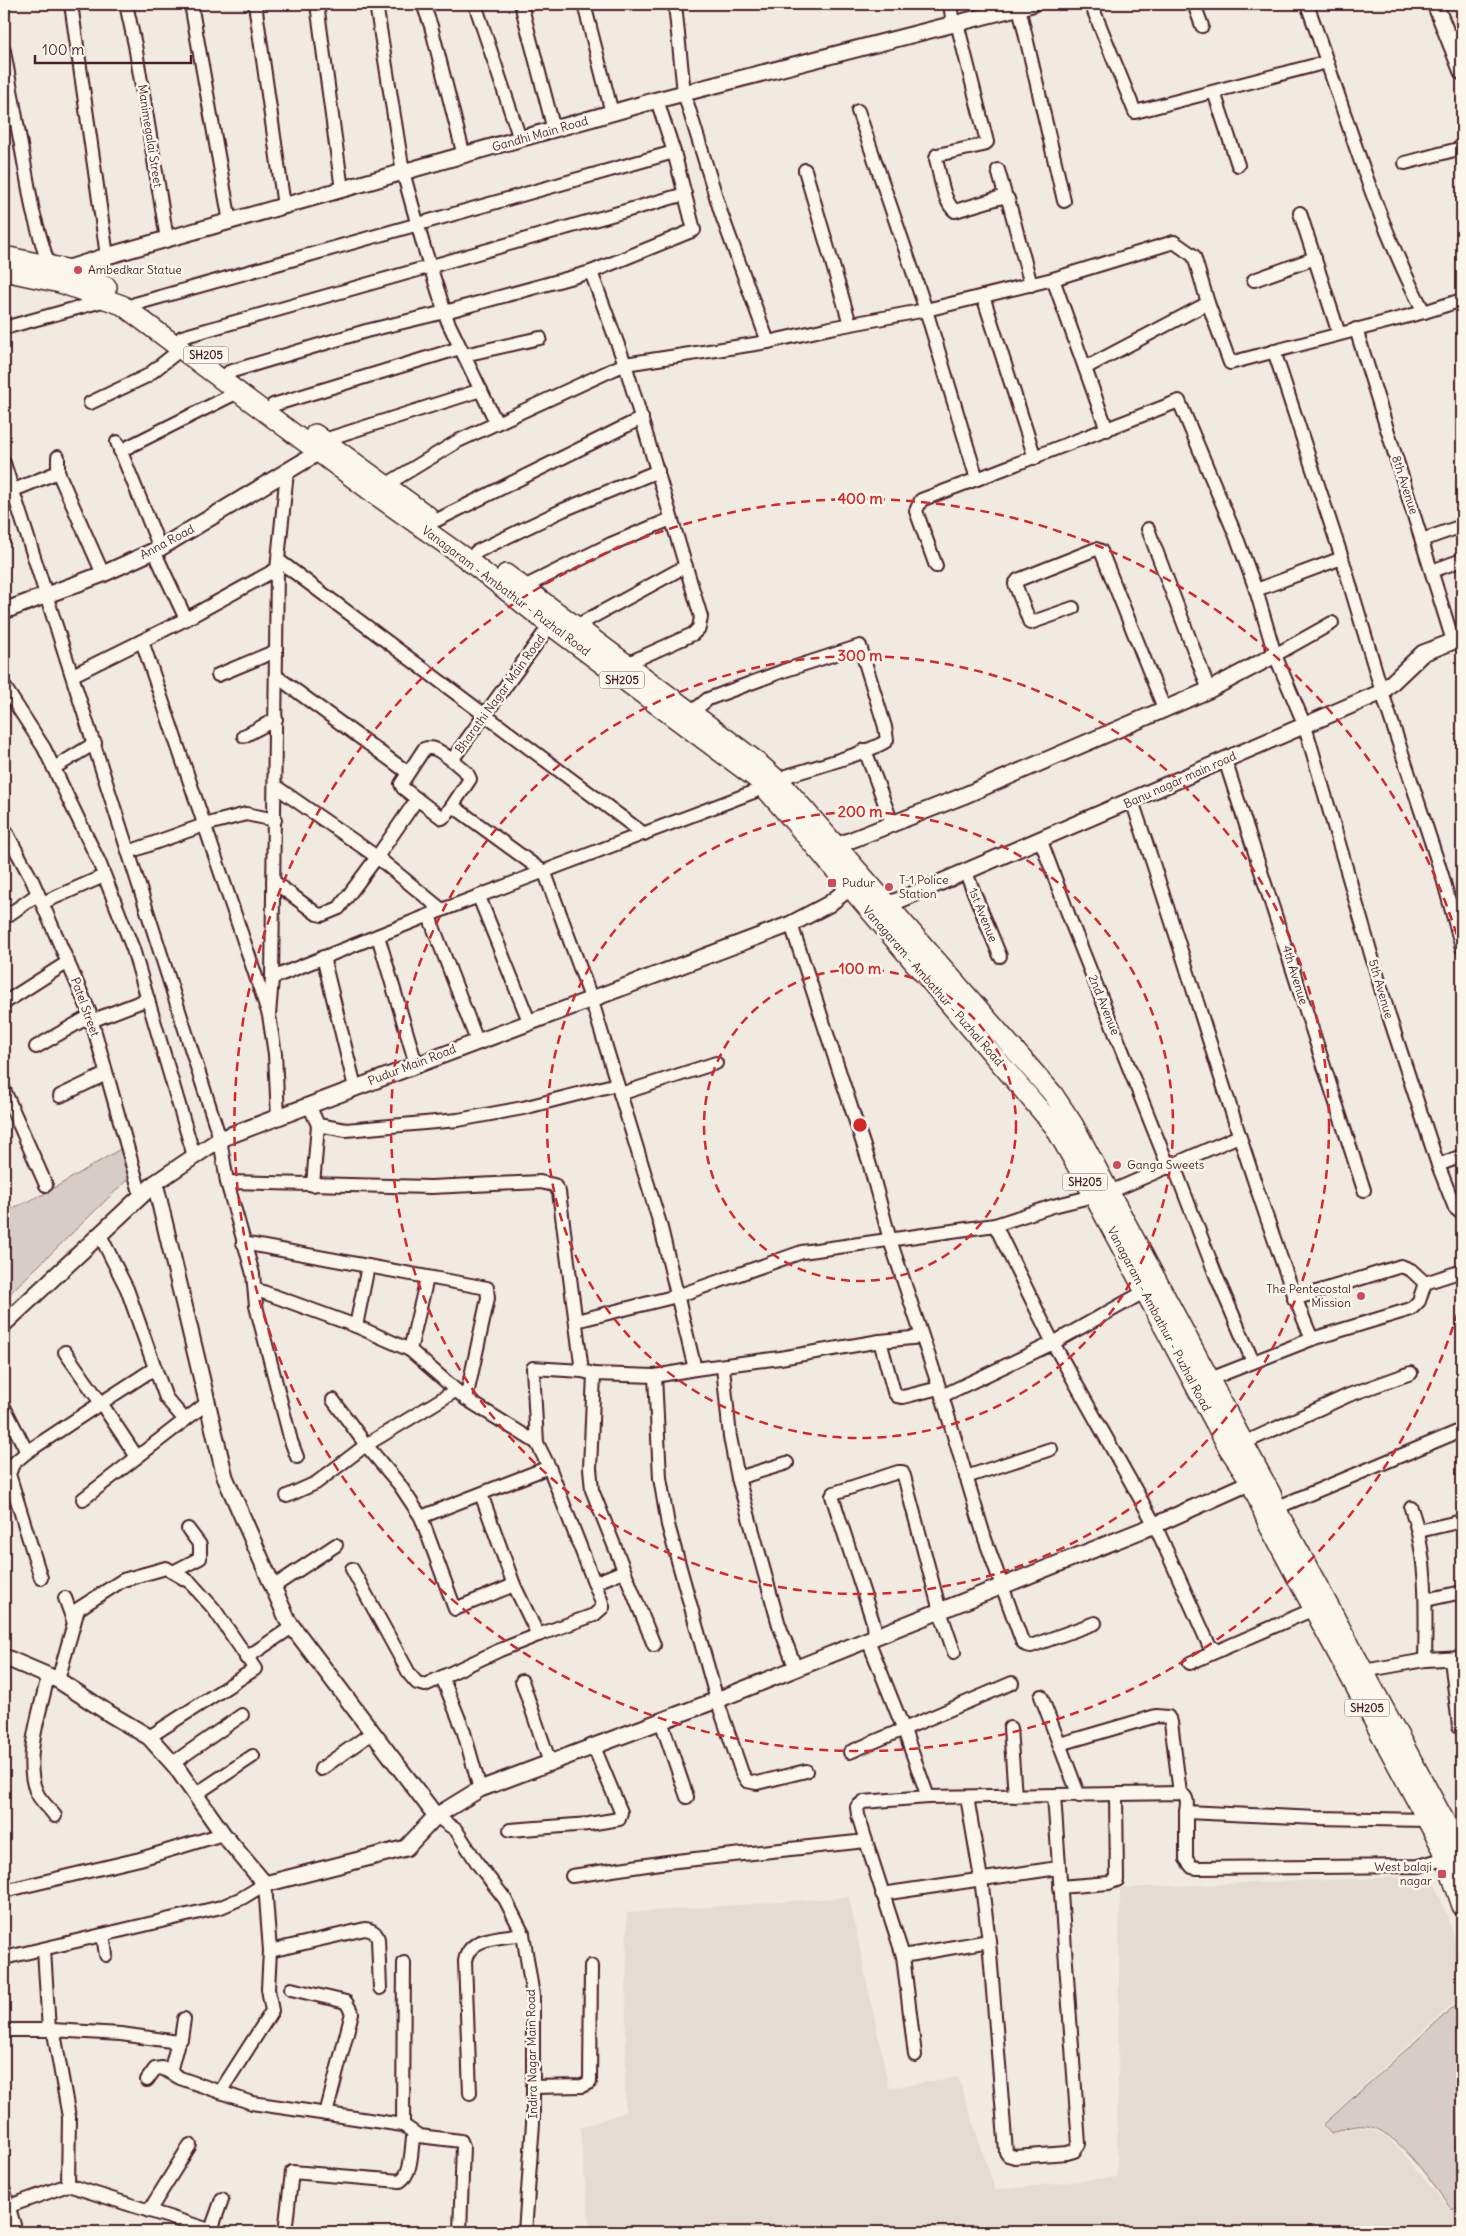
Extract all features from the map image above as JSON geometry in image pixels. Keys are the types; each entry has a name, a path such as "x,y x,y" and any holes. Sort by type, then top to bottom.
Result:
{"main road":[{"name":"Vanagaram - Ambathur - Puzhal Road","path":"4,256 54,274 120,292 238,392 322,446 383,489 426,529 550,625 622,670"},
{"name":"Vanagaram - Ambathur - Puzhal Road","path":"4,271 54,274 122,305 229,372 273,405 322,446"},
{"path":"383,489 435,521 576,626 622,670 686,717 755,760 770,784 836,846 856,883 888,905 1053,1094 1073,1124 1102,1194 1210,1379 1244,1443 1270,1505"},
{"name":"Vanagaram - Ambathur - Puzhal Road","path":"770,784 856,883 1054,1126 1102,1194 1144,1292 1228,1449 1270,1505 1357,1672 1427,1820 1456,1857"},
{"name":"Vanagaram - Ambathur - Puzhal Road","path":"1270,1505 1314,1609 1357,1672 1456,1842 1462,1906"}],"street":[{"path":"70,4 107,256"},
{"name":"Manimegalai Street","path":"126,4 135,44 167,239"},
{"path":"191,4 230,222"},
{"path":"255,4 284,206"},
{"path":"317,4 342,190"},
{"path":"376,4 403,172 430,267 445,312 462,352 496,422"},
{"path":"423,4 434,35 464,156"},
{"path":"475,4 520,140"},
{"path":"521,4 554,130"},
{"path":"584,4 612,114"},
{"path":"675,4 684,93 721,213 768,342"},
{"path":"950,4 987,142 983,145 937,155 936,159 946,195 952,208 956,211 1006,198"},
{"path":"1091,4 1135,112 1327,62"},
{"path":"1194,4 1202,26"},
{"path":"1307,4 1354,141 1403,272 1424,312"},
{"path":"1435,4 1456,36 1462,72"},
{"path":"1025,6 1064,201"},
{"name":"Gandhi Main Road","path":"54,274 107,256 657,100 1025,6"},
{"path":"4,51 33,212 54,274"},
{"path":"1214,92 1238,165"},
{"path":"229,372 366,331 445,312 591,272 694,230 686,194 657,100"},
{"path":"858,111 926,310 977,479"},
{"path":"1405,163 1462,148"},
{"path":"135,304 674,152"},
{"path":"805,170 850,324"},
{"path":"998,170 1006,198 1009,201 1031,285"},
{"path":"90,403 147,376 181,343 430,267 686,194"},
{"path":"1300,213 1339,334"},
{"path":"383,489 458,441 625,364 768,342 926,310 1053,279 1174,242 1194,256 1208,303 1230,363 1424,312 1462,300"},
{"path":"1254,280 1315,258"},
{"path":"591,272 625,364 700,616 699,628 692,634 622,670"},
{"path":"936,566 916,511 921,500 1107,430 1053,279"},
{"path":"983,296 1034,458"},
{"path":"4,328 109,300"},
{"path":"1085,368 1208,303"},
{"name":"8th Avenue","path":"1356,329 1432,571 1460,640"},
{"path":"273,405 462,352 540,338"},
{"path":"1274,351 1342,558 1382,692 1442,875 1462,948"},
{"path":"322,446 481,390"},
{"path":"186,618 157,549 118,446 238,392"},
{"name":"5th Avenue","path":"1107,430 1180,401 1256,590 1275,655 1304,726 1389,1016 1438,1165 1456,1208 1462,1214"},
{"path":"435,521 642,418"},
{"name":"Anna Road","path":"4,611 103,574 157,549 287,472 322,446"},
{"path":"58,457 58,472 103,574"},
{"path":"4,463 8,492 47,595 220,1138 226,1182 253,1274 256,1306 291,1442 298,1457"},
{"path":"476,552 563,510 658,471"},
{"path":"8,492 58,472"},
{"path":"269,1014 272,978 275,820 277,564 287,472"},
{"path":"524,588 612,544 671,519"},
{"path":"1422,540 1462,526"},
{"path":"1148,529 1209,690"},
{"path":"1074,608 1030,623 1015,584 1018,580 1096,549 1101,551 1164,708"},
{"path":"1256,590 1342,558"},
{"path":"1432,571 1462,560"},
{"path":"73,675 186,618 277,564"},
{"path":"277,564 486,714 644,834"},
{"path":"576,626 686,566"},
{"path":"836,846 972,792 1209,690 1332,623"},
{"name":"Bharathi Nagar Main Road","path":"453,806 470,779 468,773 452,760 550,625"},
{"name":"Banu nagar main road","path":"888,905 1041,841 1382,692 1423,653 1460,640"},
{"path":"142,641 269,1014 275,1054 278,1117"},
{"path":"272,978 442,910 545,873 887,740 887,734 860,646 782,671 708,699 686,717"},
{"path":"218,675 276,651"},
{"path":"276,676 407,772"},
{"path":"4,686 44,748 104,876 133,949 194,1156"},
{"path":"244,736 276,719"},
{"path":"54,768 95,743"},
{"path":"452,760 435,748 429,747 424,749 407,772 401,784 403,788 442,818 453,806 545,873 591,998 660,1224 695,1369"},
{"path":"865,750 892,823"},
{"name":"4th Avenue","path":"1225,760 1364,1190"},
{"path":"275,786 377,857 442,910"},
{"path":"273,881 317,914 322,915 335,910 377,857 417,799"},
{"path":"1132,801 1151,855 1239,1136 1294,1299 1312,1339"},
{"path":"129,852 204,826 246,814 275,820"},
{"name":"Patel Street","path":"4,828 40,898 91,1018 141,1196"},
{"name":"2nd Avenue","path":"1041,841 1076,936 1253,1362"},
{"name":"1st Avenue","path":"966,873 1000,956"},
{"path":"4,918 40,898 104,876"},
{"name":"Pudur Main Road","path":"4,1324 155,1183 220,1138 792,924 829,904 856,883"},
{"path":"479,897 529,1021"},
{"path":"428,916 477,1041"},
{"path":"792,924 869,1162 890,1240 966,1477 1022,1641 1026,1645 1031,1646 1095,1624"},
{"path":"378,936 416,1064"},
{"path":"323,957 355,1087"},
{"path":"4,1003 68,962"},
{"path":"36,1047 91,1018 148,998"},
{"path":"318,1126 346,1130 458,1120 619,1089 716,1063"},
{"path":"60,1096 106,1074"},
{"path":"4,1090 46,1185"},
{"path":"309,1104 318,1126 313,1185"},
{"path":"576,1321 677,1296 802,1252 995,1225 1053,1206 1102,1194 1172,1167 1239,1136"},
{"path":"1438,1165 1462,1156"},
{"path":"226,1182 431,1187 540,1182 554,1185 559,1192 576,1321 588,1373 592,1490 654,1645"},
{"path":"155,1183 224,1478 292,1627 436,1816"},
{"path":"995,1225 1053,1343 1155,1525 1208,1645 1216,1650"},
{"path":"100,1235 127,1289 166,1398 185,1420"},
{"path":"243,1243 487,1288 488,1298 466,1399"},
{"path":"356,1326 368,1266"},
{"path":"1294,1299 1401,1266 1411,1270 1425,1283"},
{"path":"1425,1283 1462,1271"},
{"path":"410,1350 427,1278"},
{"path":"1210,1379 1312,1339 1411,1309 1419,1301 1425,1283"},
{"path":"255,1289 356,1326 410,1350 466,1399 536,1443"},
{"path":"880,1341 894,1392 897,1396 903,1397 940,1392 1053,1343 1144,1292"},
{"path":"352,1569 414,1679 417,1683 425,1685 538,1635 594,1614 603,1607 549,1467 536,1443 533,1368 655,1376 695,1369 723,1367 880,1341 922,1337"},
{"path":"65,1352 137,1457"},
{"path":"723,1367 730,1437 738,1478 779,1625 796,1669"},
{"path":"41,1578 9,1474 13,1464 27,1452 155,1368"},
{"path":"1244,1443 1349,1395 1411,1373"},
{"path":"655,1376 660,1478 665,1510 717,1700 742,1773 747,1781 757,1783 806,1771"},
{"path":"287,1496 316,1484 366,1445 456,1391"},
{"path":"333,1400 366,1445 399,1484 421,1517 455,1609 514,1585"},
{"path":"83,1499 207,1403"},
{"path":"4,1407 27,1452"},
{"path":"1270,1505 1462,1430"},
{"path":"966,1477 1051,1449"},
{"path":"738,1478 788,1463"},
{"path":"421,1517 549,1467"},
{"path":"928,1797 872,1639 874,1625 833,1501 832,1496 834,1493 902,1472 940,1611 954,1652"},
{"path":"4,1958 220,1907 242,1898 265,1884 406,1848 436,1816 480,1790 872,1639 1155,1525 1251,1482"},
{"path":"481,1494 514,1585 538,1635"},
{"path":"1411,1508 1419,1531 1426,1578 1425,1660"},
{"path":"1419,1531 1462,1521"},
{"path":"173,1572 200,1558 200,1546 188,1529"},
{"path":"273,1587 336,1546"},
{"path":"55,1816 38,1794 31,1772 32,1752 53,1678 78,1609 123,1580 166,1568 190,1582 214,1609 255,1669 150,1736"},
{"path":"594,1583 624,1571"},
{"path":"1426,1600 1462,1592"},
{"path":"65,1598 74,1623"},
{"path":"1190,1663 1216,1650 1314,1609"},
{"path":"246,1658 292,1627"},
{"path":"4,1656 53,1678 110,1714 150,1736 173,1763 223,1834 265,1884 270,1951 268,1986 272,2011 220,2092"},
{"path":"1357,1672 1425,1660 1457,1659 1459,1726"},
{"path":"442,1677 463,1729 480,1790"},
{"path":"522,1681 550,1763"},
{"path":"850,1752 1012,1683"},
{"path":"1041,1696 1079,1796"},
{"path":"173,1763 242,1715"},
{"path":"1060,1744 1156,1716 1168,1717 1171,1722 1180,1794"},
{"path":"661,1721 687,1797"},
{"path":"1010,1728 1015,1796"},
{"path":"321,1769 373,1732"},
{"path":"510,1830 589,1824 619,1819 621,1812 594,1747"},
{"path":"196,1794 253,1756"},
{"path":"915,2055 903,1956 858,1815 857,1807 863,1802 928,1797 1180,1794 1185,1795 1187,1799 1186,1859 1192,1868 1419,1866 1456,1857"},
{"path":"1060,1887 1109,1883 1117,1880 1116,1795"},
{"path":"967,1797 982,1879 989,1941 1006,2152 1008,2155 1015,2157 1067,2153 1074,2151 1079,2144 1054,1796"},
{"path":"1186,1812 1427,1820"},
{"name":"Indira Nagar Main Road","path":"436,1816 456,1830 478,1864 505,1899 523,1934 533,1996 532,2123 525,2232"},
{"path":"4,1891 140,1858 223,1834"},
{"path":"572,1876 667,1862 866,1841"},
{"path":"882,1894 1058,1868"},
{"path":"270,1951 365,1929 372,1930 377,1934 378,1939 380,1988"},
{"path":"470,2093 465,1961 467,1951 476,1942 523,1934"},
{"path":"103,1935 106,1955"},
{"path":"903,1956 989,1941"},
{"path":"44,1950 50,2030 69,2117 68,2185"},
{"path":"403,2125 404,1963"},
{"path":"533,2087 582,2086 590,2082 591,1966"},
{"path":"291,1989 346,2002 352,2013 326,2114"},
{"path":"170,2072 178,2042 181,2039 184,2019"},
{"path":"4,2030 50,2030 121,2034 178,2042"},
{"path":"147,2080 155,2069 162,2068 180,2078 252,2103 403,2125 419,2136"},
{"path":"285,2232 292,2172 400,2181 408,2171 413,2138 419,2136 462,2142 460,2232"},
{"path":"150,2211 190,2145"},
{"path":"5,2207 68,2185 214,2231 222,2199"},
{"path":"4,2191 5,2207 16,2232"}],"shaded area":[{"path":"122,1148 131,1176 4,1299 4,1212 44,1194"},
{"path":"1432,1876 1462,1957 1462,1995 1321,2125 1330,2135 1354,2128 1372,2129 1388,2138 1451,2211 1462,2204 1462,2232 590,2232 580,2128 625,2112 627,1913 849,1897 889,2088 958,2077 995,2190 1117,2177 1120,1888"},
{"path":"1462,1999 1462,2203 1452,2209 1406,2151 1384,2132 1372,2127 1356,2126 1331,2134 1323,2125"}],"place":[{"name":"Ambedkar Statue","path":"78,270"},
{"name":"Pudur","path":"832,883"},
{"name":"T-1 Police Station","path":"889,887"},
{"name":"Ganga Sweets","path":"1117,1165"},
{"name":"The Pentecostal Mission","path":"1361,1296"},
{"name":"West balaji nagar","path":"1442,1874"}]}
